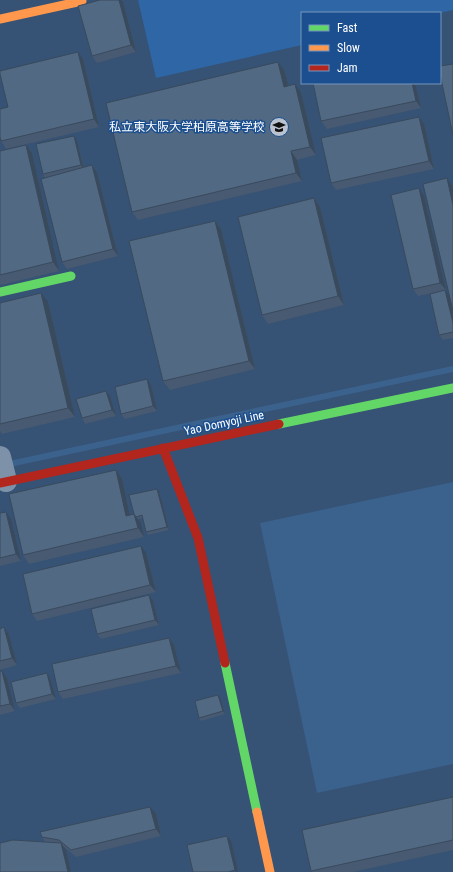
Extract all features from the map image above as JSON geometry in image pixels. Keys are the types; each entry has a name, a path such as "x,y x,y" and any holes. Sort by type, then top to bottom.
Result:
{"street":[{"path":"0,19 82,1"},
{"path":"0,292 71,276"},
{"name":"Yao Domyoji Line","path":"2,473 163,448 453,388"},
{"path":"163,448 198,538 270,872"}],"shaded area":[{"path":"138,0 453,0 453,10 441,13 301,12 301,45 156,78"},
{"path":"453,482 453,764 317,793 260,523"}],"building":[{"path":"100,0 119,0 131,45 92,56 78,6"},
{"path":"78,52 94,119 1,141 0,109 8,107 0,71"},
{"path":"278,62 284,87 295,84 310,147 291,151 296,173 132,212 106,103"},
{"path":"453,64 453,135 441,79 441,66"},
{"path":"313,84 412,84 416,101 321,121"},
{"path":"419,117 429,161 331,183 321,138"},
{"path":"74,136 81,165 43,174 36,144"},
{"path":"26,145 53,262 0,275 0,151"},
{"path":"92,165 113,249 62,262 41,179"},
{"path":"447,178 453,205 453,311 423,184"},
{"path":"419,188 440,283 413,289 391,195"},
{"path":"314,198 338,296 262,315 238,217"},
{"path":"215,221 249,361 163,381 129,241"},
{"path":"445,290 453,323 453,332 439,335 430,294"},
{"path":"41,293 68,408 0,424 0,303"},
{"path":"147,379 153,406 121,414 115,387"},
{"path":"106,391 112,410 82,418 76,399"},
{"path":"116,470 126,516 134,514 138,528 23,555 9,494"},
{"path":"157,489 167,527 146,532 142,515 136,517 134,514 129,495"},
{"path":"6,512 16,554 0,558 0,513"},
{"path":"141,546 150,585 32,614 23,574"},
{"path":"149,595 155,620 97,634 91,609"},
{"path":"4,627 12,658 0,661 0,629"},
{"path":"169,638 176,666 58,692 52,664"},
{"path":"0,671 2,671 10,704 0,706"},
{"path":"47,673 52,694 16,703 11,682"},
{"path":"218,695 223,711 199,718 195,701"},
{"path":"453,797 453,840 311,871 302,830"},
{"path":"150,807 156,829 71,850 59,840 42,837 40,832"},
{"path":"227,836 235,870 228,872 193,872 187,845"},
{"path":"13,840 61,843 68,872 0,872 0,843"}],"waterway":[{"path":"5,465 453,369"}],"traffic: fast":[{"path":"0,292 71,276"},
{"path":"279,424 453,388"},
{"path":"225,663 257,812"}],"traffic: slow":[{"path":"0,19 82,1"},
{"path":"257,812 270,872"}],"traffic: jam":[{"path":"0,483 279,424"},
{"path":"163,448 198,538 225,663"}],"place":[{"name":"私立東大阪大学柏原高等学校","path":"279,127"}]}
